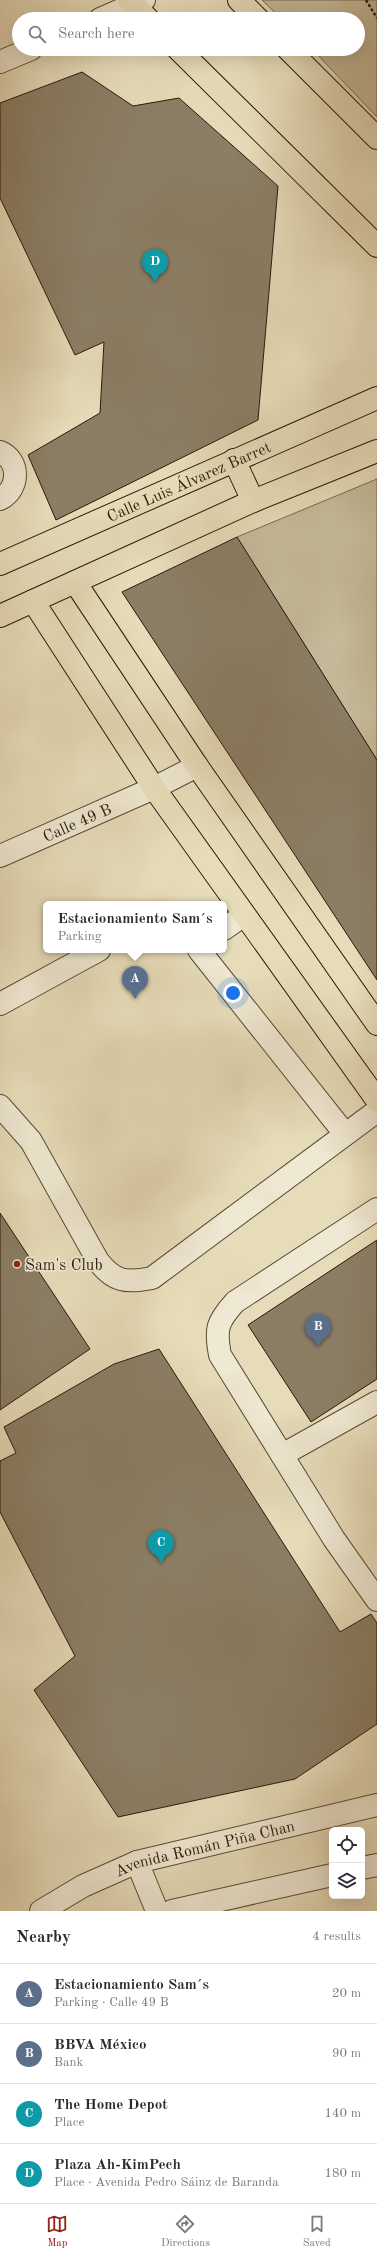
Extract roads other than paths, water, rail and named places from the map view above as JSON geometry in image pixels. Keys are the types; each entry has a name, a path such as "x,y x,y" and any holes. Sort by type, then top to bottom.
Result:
{"main road":[{"path":"239,0 251,12"},
{"path":"185,56 377,246"},
{"path":"295,56 377,138"},
{"name":"Calle Luis Álvarez Barret","path":"0,564 377,398"},
{"path":"0,616 253,501 377,451"},
{"path":"234,460 253,501"},
{"path":"75,582 197,766 377,1024"},
{"path":"33,601 154,788 377,1100"}],"street":[{"path":"121,12 139,6"},
{"path":"0,62 14,56"},
{"path":"0,452 11,462 15,474 15,484 9,494 0,499"},
{"name":"Calle 49 B","path":"0,856 154,788 197,766"},
{"path":"227,927 244,915"},
{"path":"0,1004 94,953"},
{"path":"201,953 346,1134"},
{"path":"0,1106 31,1141 98,1261 107,1273 116,1278 133,1282 152,1278 377,1111"},
{"path":"377,1208 235,1302 220,1318 216,1335 220,1356 334,1539 377,1600"},
{"path":"282,1455 377,1402"},
{"name":"Avenida Román Piña Chan","path":"41,1911 83,1886 137,1862 377,1805"},
{"path":"137,1862 157,1911"},
{"path":"365,1867 377,1864"},
{"path":"172,1911 329,1876"}],"place":[{"name":"Plaza Ah-KimPech","path":"155,282"},
{"name":"Estacionamiento Sam´s","path":"135,999"},
{"name":"Sam's Club","path":"17,1264"},
{"name":"BBVA México","path":"318,1347"},
{"name":"The Home Depot","path":"161,1563"}]}
